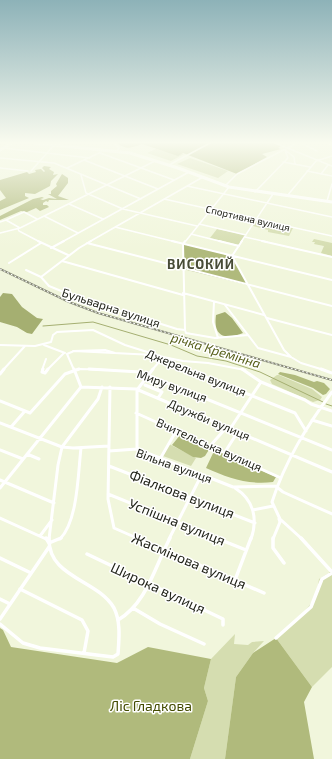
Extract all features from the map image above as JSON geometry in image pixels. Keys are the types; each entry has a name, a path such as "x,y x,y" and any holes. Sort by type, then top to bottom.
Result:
{"highway":[{"path":"206,178 223,186 254,192 332,202"}],"street":[{"path":"81,178 86,193 123,209 197,226"},
{"path":"91,178 141,199"},
{"path":"0,233 19,229 120,178"},
{"path":"131,178 158,189"},
{"path":"170,178 174,180"},
{"path":"51,248 177,178"},
{"path":"41,277 87,243 200,178"},
{"path":"185,330 183,244 234,178"},
{"path":"254,192 267,178"},
{"path":"286,196 301,178"},
{"path":"327,201 332,184"},
{"path":"186,186 332,217"},
{"path":"232,256 273,194"},
{"name":"Спортивна вулиця","path":"164,199 332,236"},
{"path":"69,204 104,220"},
{"path":"0,222 24,212 38,220"},
{"path":"44,216 79,233"},
{"path":"6,220 19,229 19,231 51,248 69,255"},
{"path":"199,224 332,257"},
{"path":"114,227 332,280"},
{"path":"191,234 239,246"},
{"path":"9,263 41,243"},
{"path":"87,243 183,269 332,306"},
{"path":"232,256 284,350 291,357 301,363 332,373"},
{"path":"61,261 225,304 332,335"},
{"name":"Бульварна вулиця","path":"26,270 41,277 49,286 76,297 177,329 185,330 186,333 218,338 248,335"},
{"path":"214,302 213,322 218,338"},
{"path":"225,304 257,347 291,357"},
{"name":"Джерельна вулиця","path":"44,345 51,343 54,333 57,332 93,330 125,345 163,357 167,362 298,414 300,424 306,431"},
{"path":"0,345 44,345 51,349 62,350 66,354 81,387 0,488"},
{"path":"0,373 25,346"},
{"path":"46,360 42,372 45,374 66,354 73,351 157,355"},
{"path":"163,357 183,361 208,362 244,370 261,382 305,400 311,404 322,406 332,411"},
{"path":"137,449 137,390 161,361 167,362"},
{"path":"0,401 30,413 65,374 74,370"},
{"name":"Миру вулиця","path":"74,370 131,371 149,375 332,450"},
{"path":"230,429 261,382"},
{"path":"145,385 162,392 158,398"},
{"name":"Дружби вулиця","path":"81,387 110,387 137,390 332,472"},
{"path":"0,624 23,643 40,648 114,657 118,654 118,620 113,608 106,598 86,584 71,576 60,567 49,549 62,447 98,399 102,387"},
{"path":"108,494 110,387"},
{"path":"276,638 311,607 322,579 332,572 302,539 279,519 272,502 281,478 302,437 332,392"},
{"path":"11,428 24,411"},
{"name":"Вчительська вулиця","path":"136,413 281,478"},
{"path":"312,420 332,426"},
{"path":"0,423 62,447 81,448 109,446"},
{"path":"210,446 226,428"},
{"path":"160,459 175,433 173,429"},
{"path":"225,452 237,432"},
{"path":"0,619 49,544 61,538 68,524 72,512 81,448"},
{"name":"Вільна вулиця","path":"109,451 137,449 201,476 233,487 277,487"},
{"path":"0,450 23,459"},
{"path":"27,454 39,459"},
{"name":"Фіалкова вулиця","path":"109,466 255,523"},
{"path":"118,620 126,616 133,608 149,584 164,549 201,476"},
{"path":"0,480 54,503"},
{"path":"233,487 245,496 252,510 255,523 255,528 235,580"},
{"path":"277,487 279,490 332,514"},
{"name":"Успішна вулиця","path":"108,494 246,550"},
{"name":"Жасмінова вулиця","path":"108,494 114,528 264,594"},
{"path":"252,510 273,506"},
{"path":"0,518 45,538 49,544"},
{"path":"279,519 280,522 271,546 272,551 284,563"},
{"path":"40,536 52,520"},
{"name":"Широка вулиця","path":"87,554 222,619 224,622 223,625"},
{"path":"0,558 31,573"},
{"path":"20,589 82,620 88,631 84,653"},
{"path":"0,599 10,604"},
{"path":"133,608 160,624 204,644"}],"shaded area":[{"path":"257,220 293,228 289,236 268,232 268,230 253,226"},
{"path":"217,229 246,235 239,245 210,238"},
{"path":"314,239 332,243 332,256 321,253 324,246 314,244 315,242 312,242"},
{"path":"3,293 12,294 22,307 37,318 43,319 32,334 27,333 17,327 0,322 0,297"},
{"path":"225,312 232,318 243,333 226,336 218,332 216,328 216,315"},
{"path":"277,375 312,389 322,397 320,400 313,402 272,384 270,380"},
{"path":"169,444 196,458 191,466 163,456"},
{"path":"332,571 332,667 312,687 276,638 301,616 316,597 319,579"},
{"path":"235,634 234,644 248,645 252,642 264,641 253,653 236,677 225,759 190,759 208,701 204,688 211,659"}],"green space":[{"path":"5,178 54,178 51,181 50,186 35,194 25,193 25,196 29,198 0,210 0,201 6,198 0,190 0,180"},
{"path":"59,178 68,178 68,183 58,196 69,200 49,200 48,202 46,201 43,203 43,205 47,205 49,207 40,211 36,208 27,212 21,211 0,220 0,216 33,199 42,197 44,198 40,199 43,200 49,198 57,199 48,194 51,194 51,191 57,186 56,184"},
{"path":"183,244 232,256 248,285 183,269"},
{"path":"280,372 295,375 314,382 317,381 324,383 330,389 323,395 313,388 278,374"},
{"path":"181,434 210,448 205,456 201,458 193,457 172,445"},
{"path":"215,449 276,477 273,482 247,482 230,478 206,468"},
{"name":"Ліс Гладкова","path":"0,628 3,630 11,647 117,663 148,647 211,659 204,688 208,701 190,759 0,759"},
{"path":"276,638 312,687 304,702 314,759 225,759 236,677 253,653"}],"waterway":[{"name":"річка Кремінна","path":"43,326 93,322 171,345 197,356 226,361 260,372 323,402"},
{"name":"річка Кремінна","path":"326,404 332,406"}],"railway":[{"path":"0,269 69,302 98,313 332,380"}],"district":[{"name":"ВИСОКИЙ","path":"201,264"}]}
